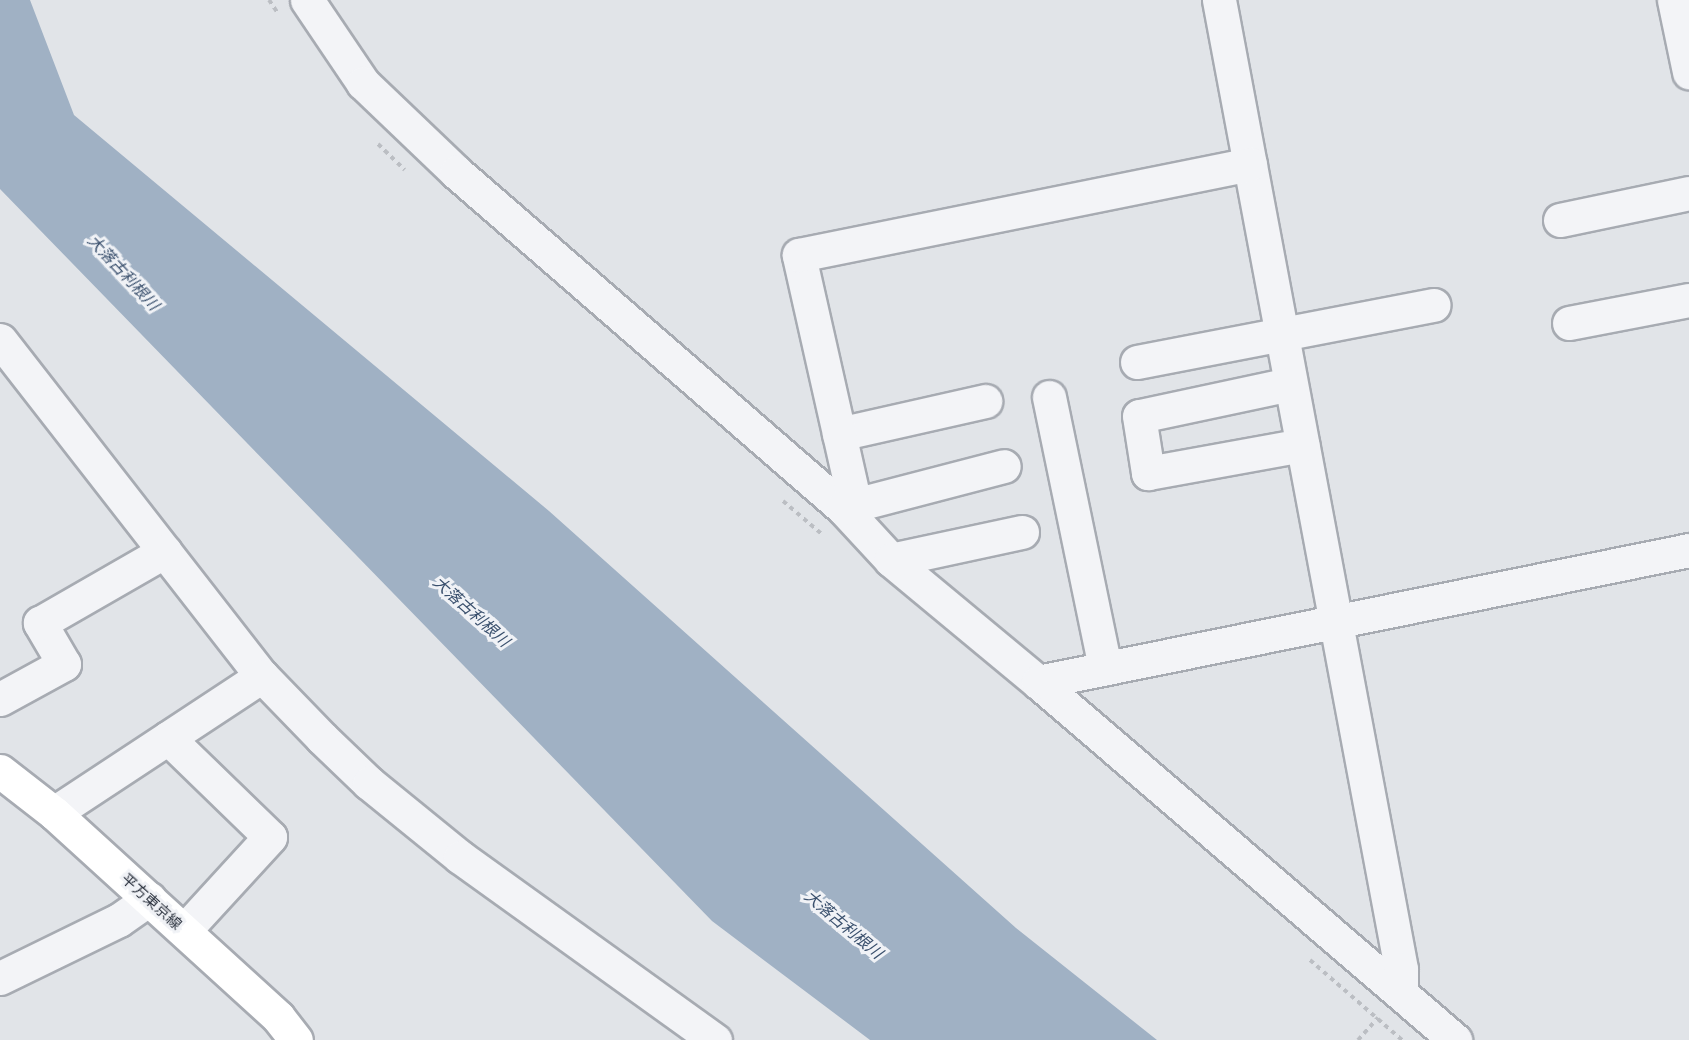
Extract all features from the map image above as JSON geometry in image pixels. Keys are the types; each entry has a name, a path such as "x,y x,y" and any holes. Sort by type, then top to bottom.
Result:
{"main road":[{"name":"平方東京線","path":"0,771 54,813 149,899 278,1017 296,1040"}],"street":[{"path":"307,0 363,83 456,172 843,508 891,560 1038,682 1455,1040"},
{"path":"1219,0 1401,969 1401,993"},
{"path":"1674,0 1689,69"},
{"path":"843,508 852,491 799,255 1250,164"},
{"path":"1560,219 1689,193"},
{"path":"1569,323 1689,300"},
{"path":"1137,362 1434,305"},
{"path":"0,340 262,676 369,783 460,857 715,1040"},
{"path":"1290,384 1138,416 1148,473 1302,446"},
{"path":"1049,397 1105,668"},
{"path":"839,434 985,401"},
{"path":"843,508 1004,466"},
{"path":"891,560 1022,532"},
{"path":"1038,682 1689,550"},
{"path":"0,699 64,664 40,623 165,551"},
{"path":"54,813 262,676"},
{"path":"168,738 270,837 184,932"},
{"path":"0,978 119,920 149,899"}],"path":[{"path":"1358,1040 1377,1018"}],"water":[{"name":"大落古利根川","path":"0,0 30,0 74,115 549,511 1016,928 1157,1040 870,1040 712,921 0,189"}]}
